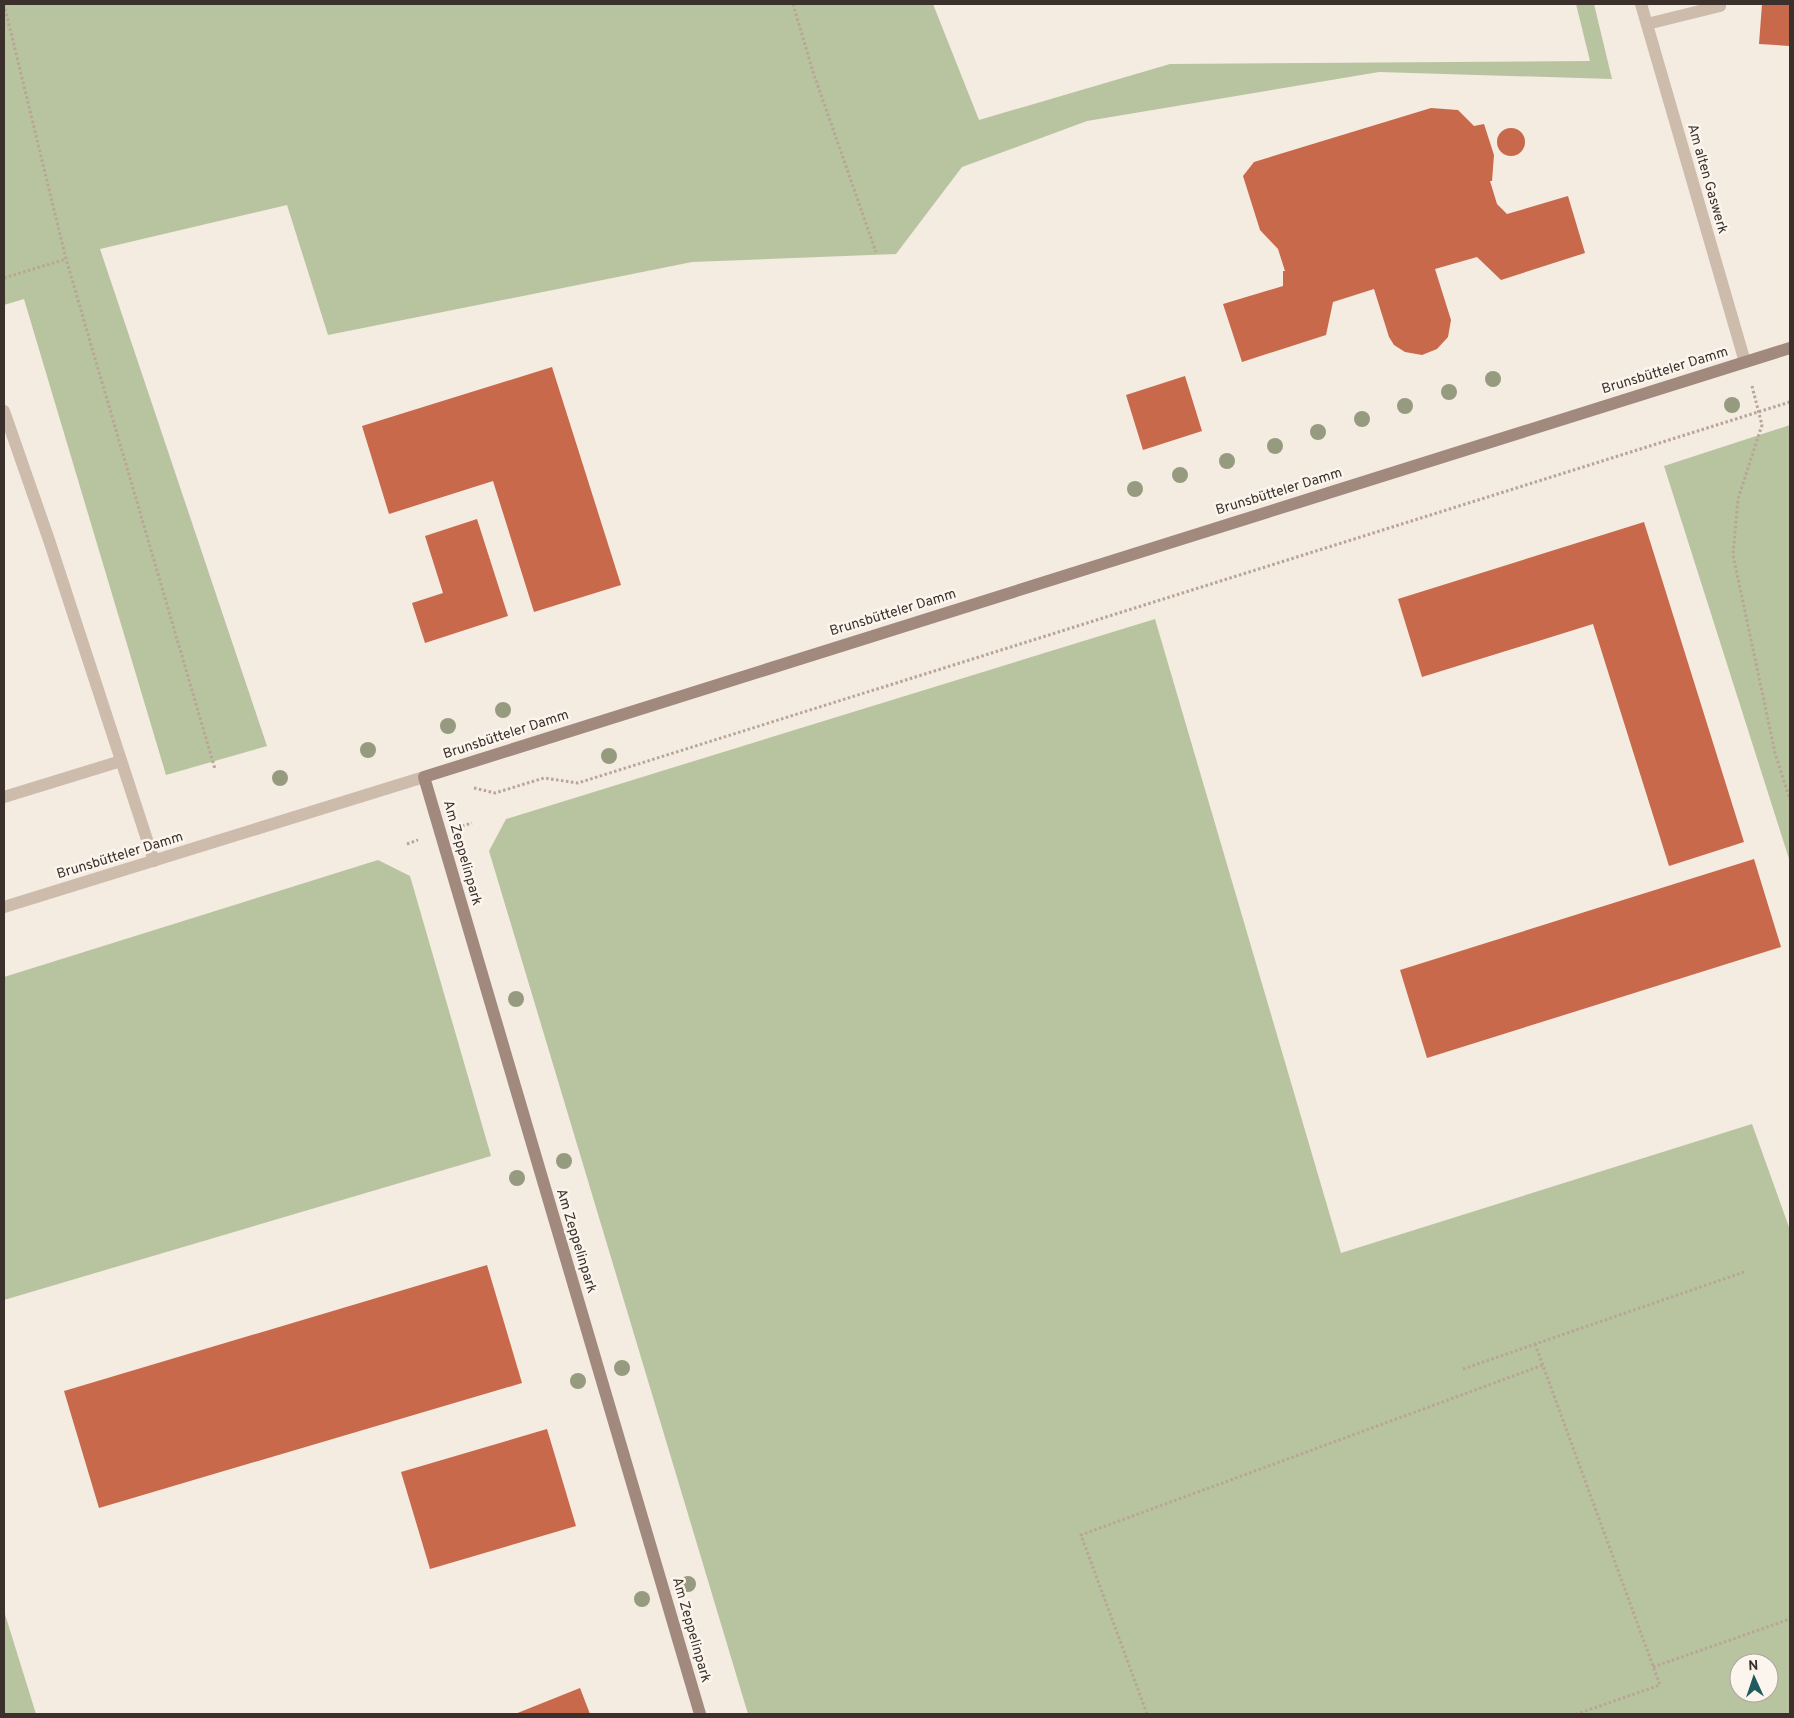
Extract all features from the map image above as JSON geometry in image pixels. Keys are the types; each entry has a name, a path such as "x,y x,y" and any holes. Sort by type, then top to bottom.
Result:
{"main road":[{"name":"Brunsbütteler Damm","path":"424,777 1790,348"},
{"name":"Am Zeppelinpark","path":"424,777 700,1714"}],"street":[{"name":"Am alten Gaswerk","path":"1641,4 1745,362"},
{"path":"1647,24 1720,6 1720,4"},
{"path":"4,411 49,540 154,861"},
{"path":"4,798 121,761"},
{"name":"Brunsbütteler Damm","path":"4,907 424,777"}],"path":[{"path":"4,4 66,259 215,769"},
{"path":"793,4 813,72 876,252"},
{"path":"4,278 66,259"},
{"path":"468,787 495,793 544,778 578,783 1790,402"},
{"path":"1760,412 1762,425 1738,499 1733,555 1775,753 1790,800"},
{"path":"1463,1369 1744,1272"},
{"path":"1535,1344 1660,1684 1577,1714"},
{"path":"1147,1714 1081,1535 1543,1365"},
{"path":"1654,1667 1790,1619"}],"green space":[{"path":"4,4 933,4 979,120 1170,64 1590,61 1576,4 1594,4 1612,79 1379,72 1087,121 962,167 896,254 692,262 328,335 287,205 100,249 267,746 166,775 24,299 4,305"},
{"path":"1790,425 1790,862 1664,466"},
{"path":"1155,619 1341,1253 1752,1124 1790,1230 1790,1714 748,1714 489,851 506,819"},
{"path":"378,860 410,876 491,1156 4,1300 4,977"},
{"path":"4,1611 36,1714 4,1714"}],"building":[{"path":"1762,4 1790,4 1790,46 1759,44"},
{"path":"1431,108 1458,110 1474,126 1484,124 1494,155 1492,181 1490,181 1497,204 1507,214 1568,196 1585,253 1501,280 1477,257 1435,269 1451,320 1448,337 1437,349 1422,355 1405,352 1394,345 1389,337 1374,289 1333,302 1326,335 1242,362 1223,304 1283,286 1283,271 1285,271 1278,249 1260,230 1243,176 1254,162"},
{"path":"1511,128 1521,132 1525,142 1521,152 1511,156 1501,152 1497,142 1501,132"},
{"path":"552,367 621,585 534,612 493,481 389,514 362,426"},
{"path":"1185,376 1202,431 1143,450 1126,395"},
{"path":"477,519 508,616 425,643 412,603 443,593 425,536"},
{"path":"1644,522 1744,842 1669,866 1593,624 1422,677 1398,599"},
{"path":"1754,859 1781,947 1427,1058 1400,970"},
{"path":"487,1265 522,1383 99,1508 64,1391"},
{"path":"547,1429 576,1526 430,1569 401,1472"},
{"path":"580,1688 590,1714 515,1714"}]}
